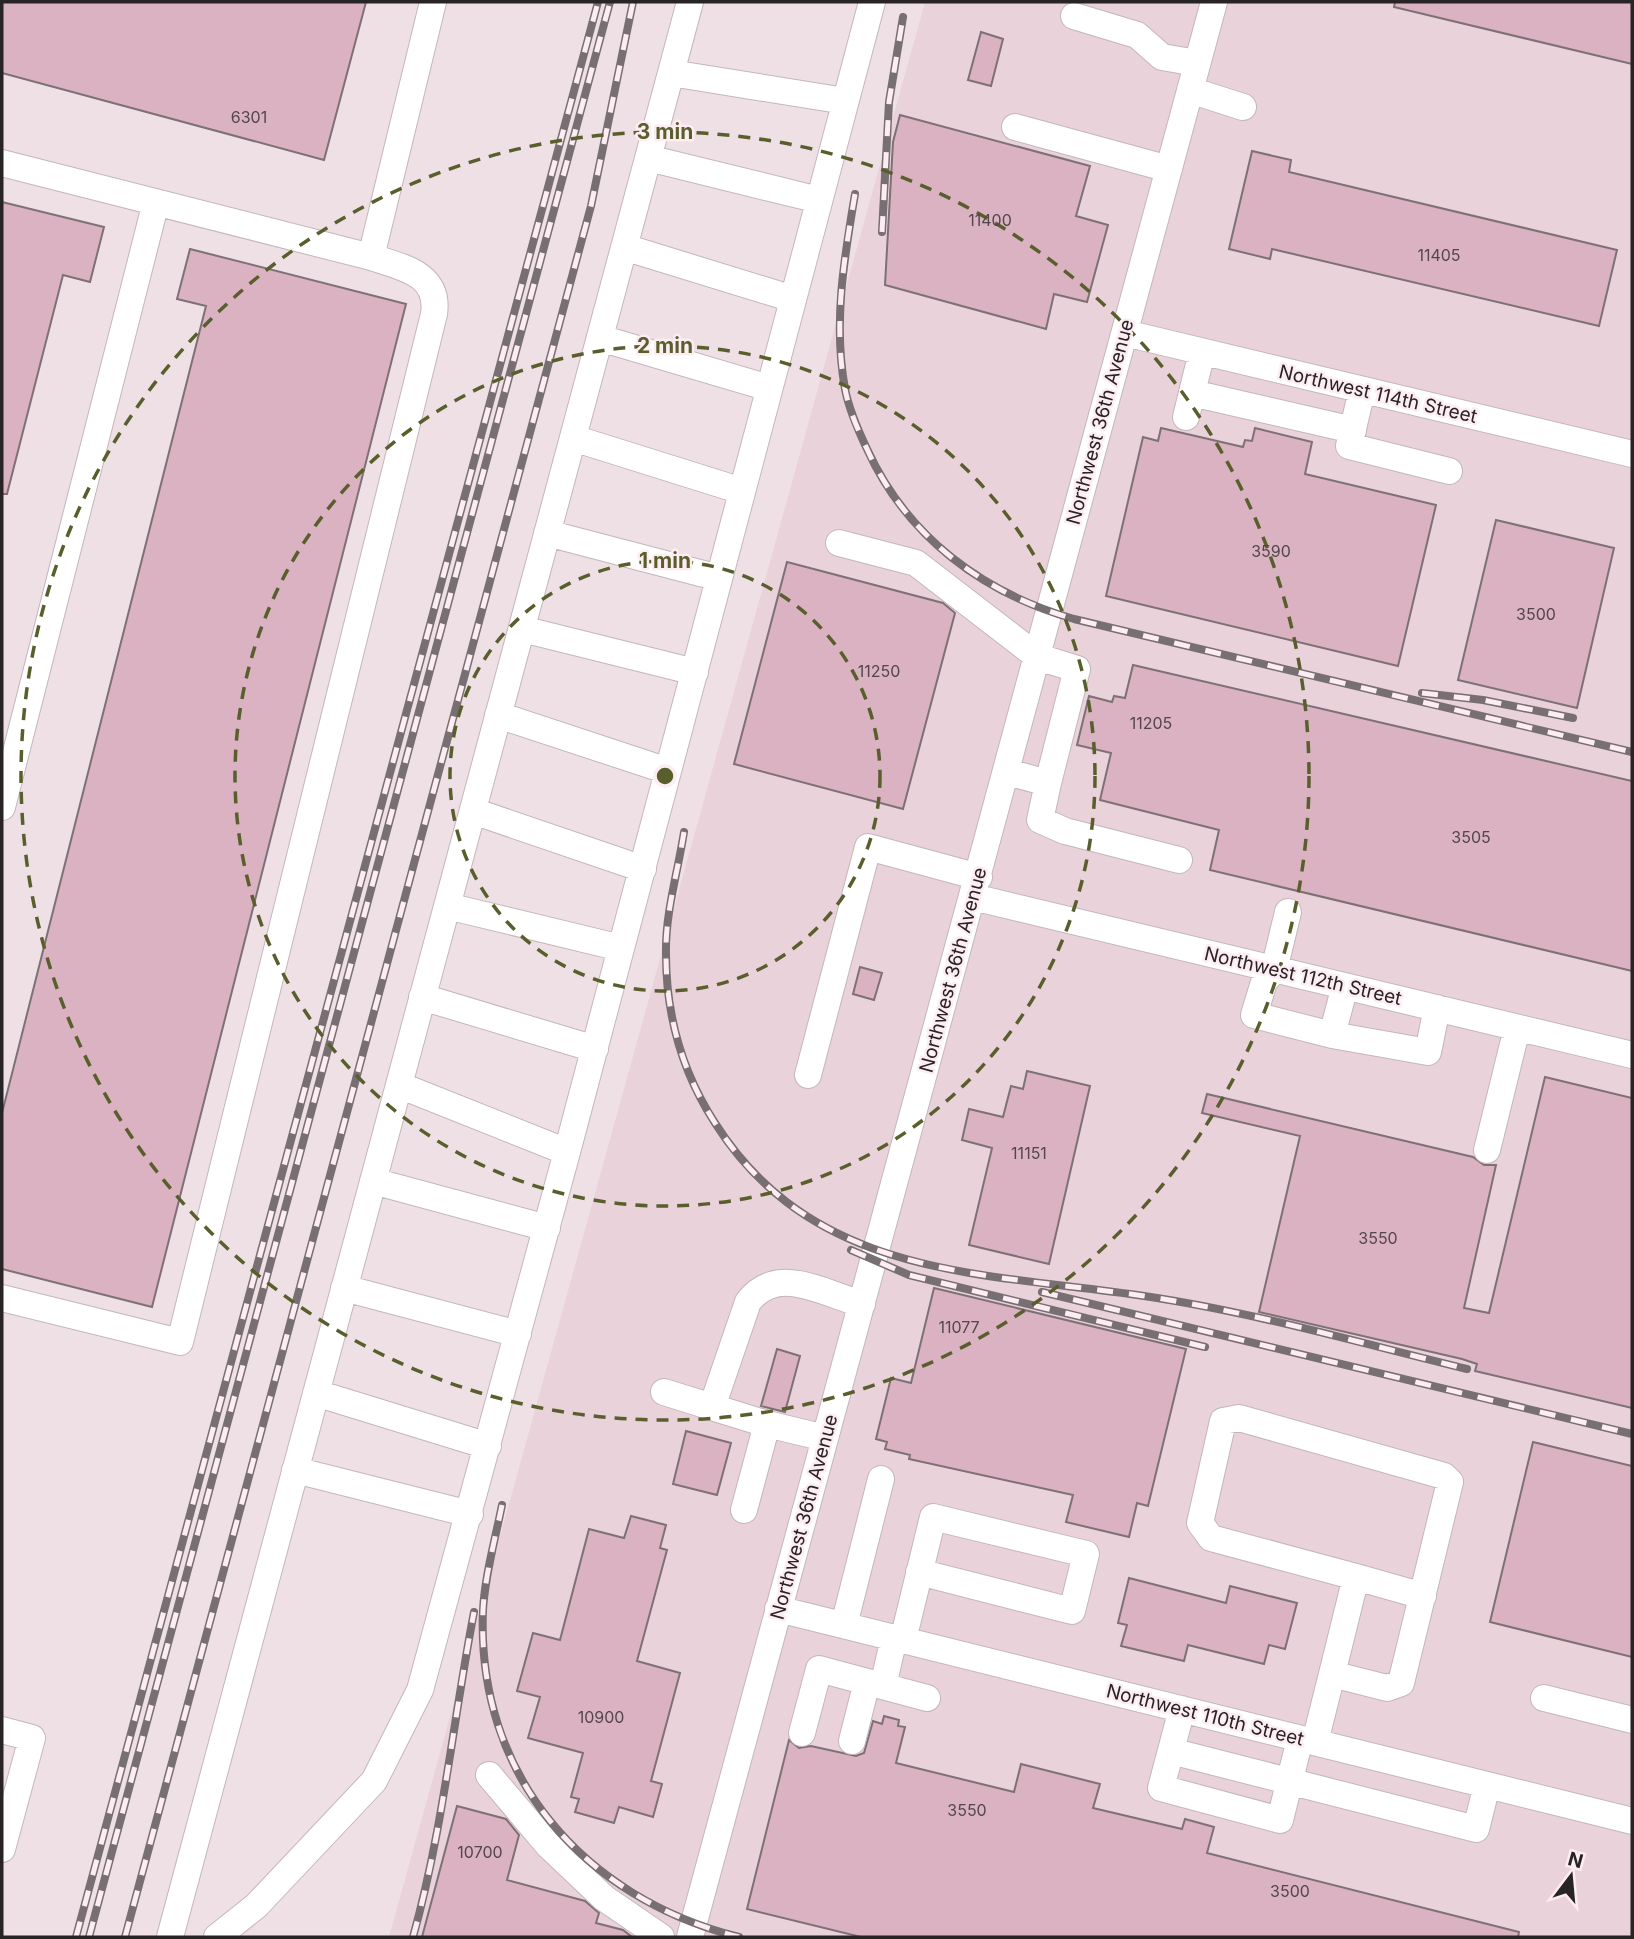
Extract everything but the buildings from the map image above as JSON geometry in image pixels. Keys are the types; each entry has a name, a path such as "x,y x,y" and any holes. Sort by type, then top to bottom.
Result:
{"street":[{"path":"371,257 433,2"},
{"path":"170,1937 690,2"},
{"name":"Northwest 36th Avenue","path":"690,1937 1214,2"},
{"path":"217,1937 256,1906 374,1782 419,1690 470,1514 643,869 845,101 866,3"},
{"path":"1074,16 1137,35 1162,57 1197,63"},
{"path":"671,73 845,101"},
{"path":"1190,90 1243,107"},
{"path":"1015,127 1169,169"},
{"path":"648,159 819,200"},
{"path":"2,163 371,257 422,276 434,293 434,314 180,1342 2,1298"},
{"path":"2,807 156,202"},
{"path":"624,247 793,299"},
{"name":"Northwest 114th Street","path":"1125,333 1632,454"},
{"path":"600,338 769,388"},
{"path":"1202,352 1189,405 1353,430"},
{"path":"1362,390 1349,446 1449,471"},
{"path":"573,438 742,491"},
{"path":"547,533 719,578"},
{"path":"839,543 916,563 1038,657 1077,669 1040,820 1065,831 1179,860"},
{"path":"522,629 695,672"},
{"path":"498,715 668,771"},
{"path":"1007,772 1048,783"},
{"path":"472,811 643,869"},
{"name":"Northwest 112th Street","path":"808,1075 868,847 976,887 1275,970 1632,1055"},
{"path":"447,906 621,948"},
{"path":"1288,912 1275,970 1264,982 1254,1015 1332,1035 1428,1052 1437,1009"},
{"path":"1332,1035 1345,986"},
{"path":"422,997 595,1049"},
{"path":"1486,1150 1517,1028"},
{"path":"399,1085 567,1152"},
{"path":"373,1181 547,1228"},
{"path":"712,1407 748,1302 756,1292 784,1280 862,1304"},
{"path":"344,1288 518,1334"},
{"path":"664,1392 767,1424 825,1438"},
{"path":"316,1393 488,1446"},
{"path":"1332,1674 1387,1688 1401,1683 1423,1596 1450,1489 1444,1476 1239,1418 1223,1421 1200,1523 1204,1532 1211,1538 1423,1596"},
{"path":"744,1510 767,1424"},
{"path":"295,1470 470,1514"},
{"path":"844,1625 881,1479"},
{"path":"852,1741 875,1684 899,1639 933,1517 1086,1554 1072,1611 919,1572"},
{"path":"1182,1709 1161,1788 1280,1820 1290,1782 1332,1674 1356,1577"},
{"name":"Northwest 110th Street","path":"778,1609 1632,1821"},
{"path":"802,1733 819,1669 927,1698"},
{"path":"1544,1698 1632,1720"},
{"path":"2,1730 32,1738 2,1849"},
{"path":"1171,1751 1476,1829 1487,1785"},
{"path":"489,1774 548,1845 576,1872 604,1898 662,1937"}],"shaded area":[{"path":"925,2 1632,2 1632,1937 389,1937"}],"railway":[{"path":"76,1937 598,2"},
{"path":"89,1937 610,2"},
{"path":"125,1937 591,206 633,2"},
{"path":"882,232 889,102 903,17"},
{"path":"855,194 840,315 842,364 847,397 860,435 884,481 903,509 926,535 951,557 1009,594 1074,619 1632,752"},
{"path":"1422,693 1483,700 1573,718"},
{"path":"684,832 666,939 669,999 678,1042 693,1084 715,1123 755,1174 801,1212 852,1240 906,1259 964,1272 1185,1303 1306,1329 1467,1369"},
{"path":"851,1250 909,1275 1205,1347"},
{"path":"1042,1292 1632,1434"},
{"path":"502,1505 484,1597 486,1670 498,1726 520,1776 550,1821 588,1860 633,1893 683,1919 739,1937"},
{"path":"413,1937 440,1816 474,1612"}]}
